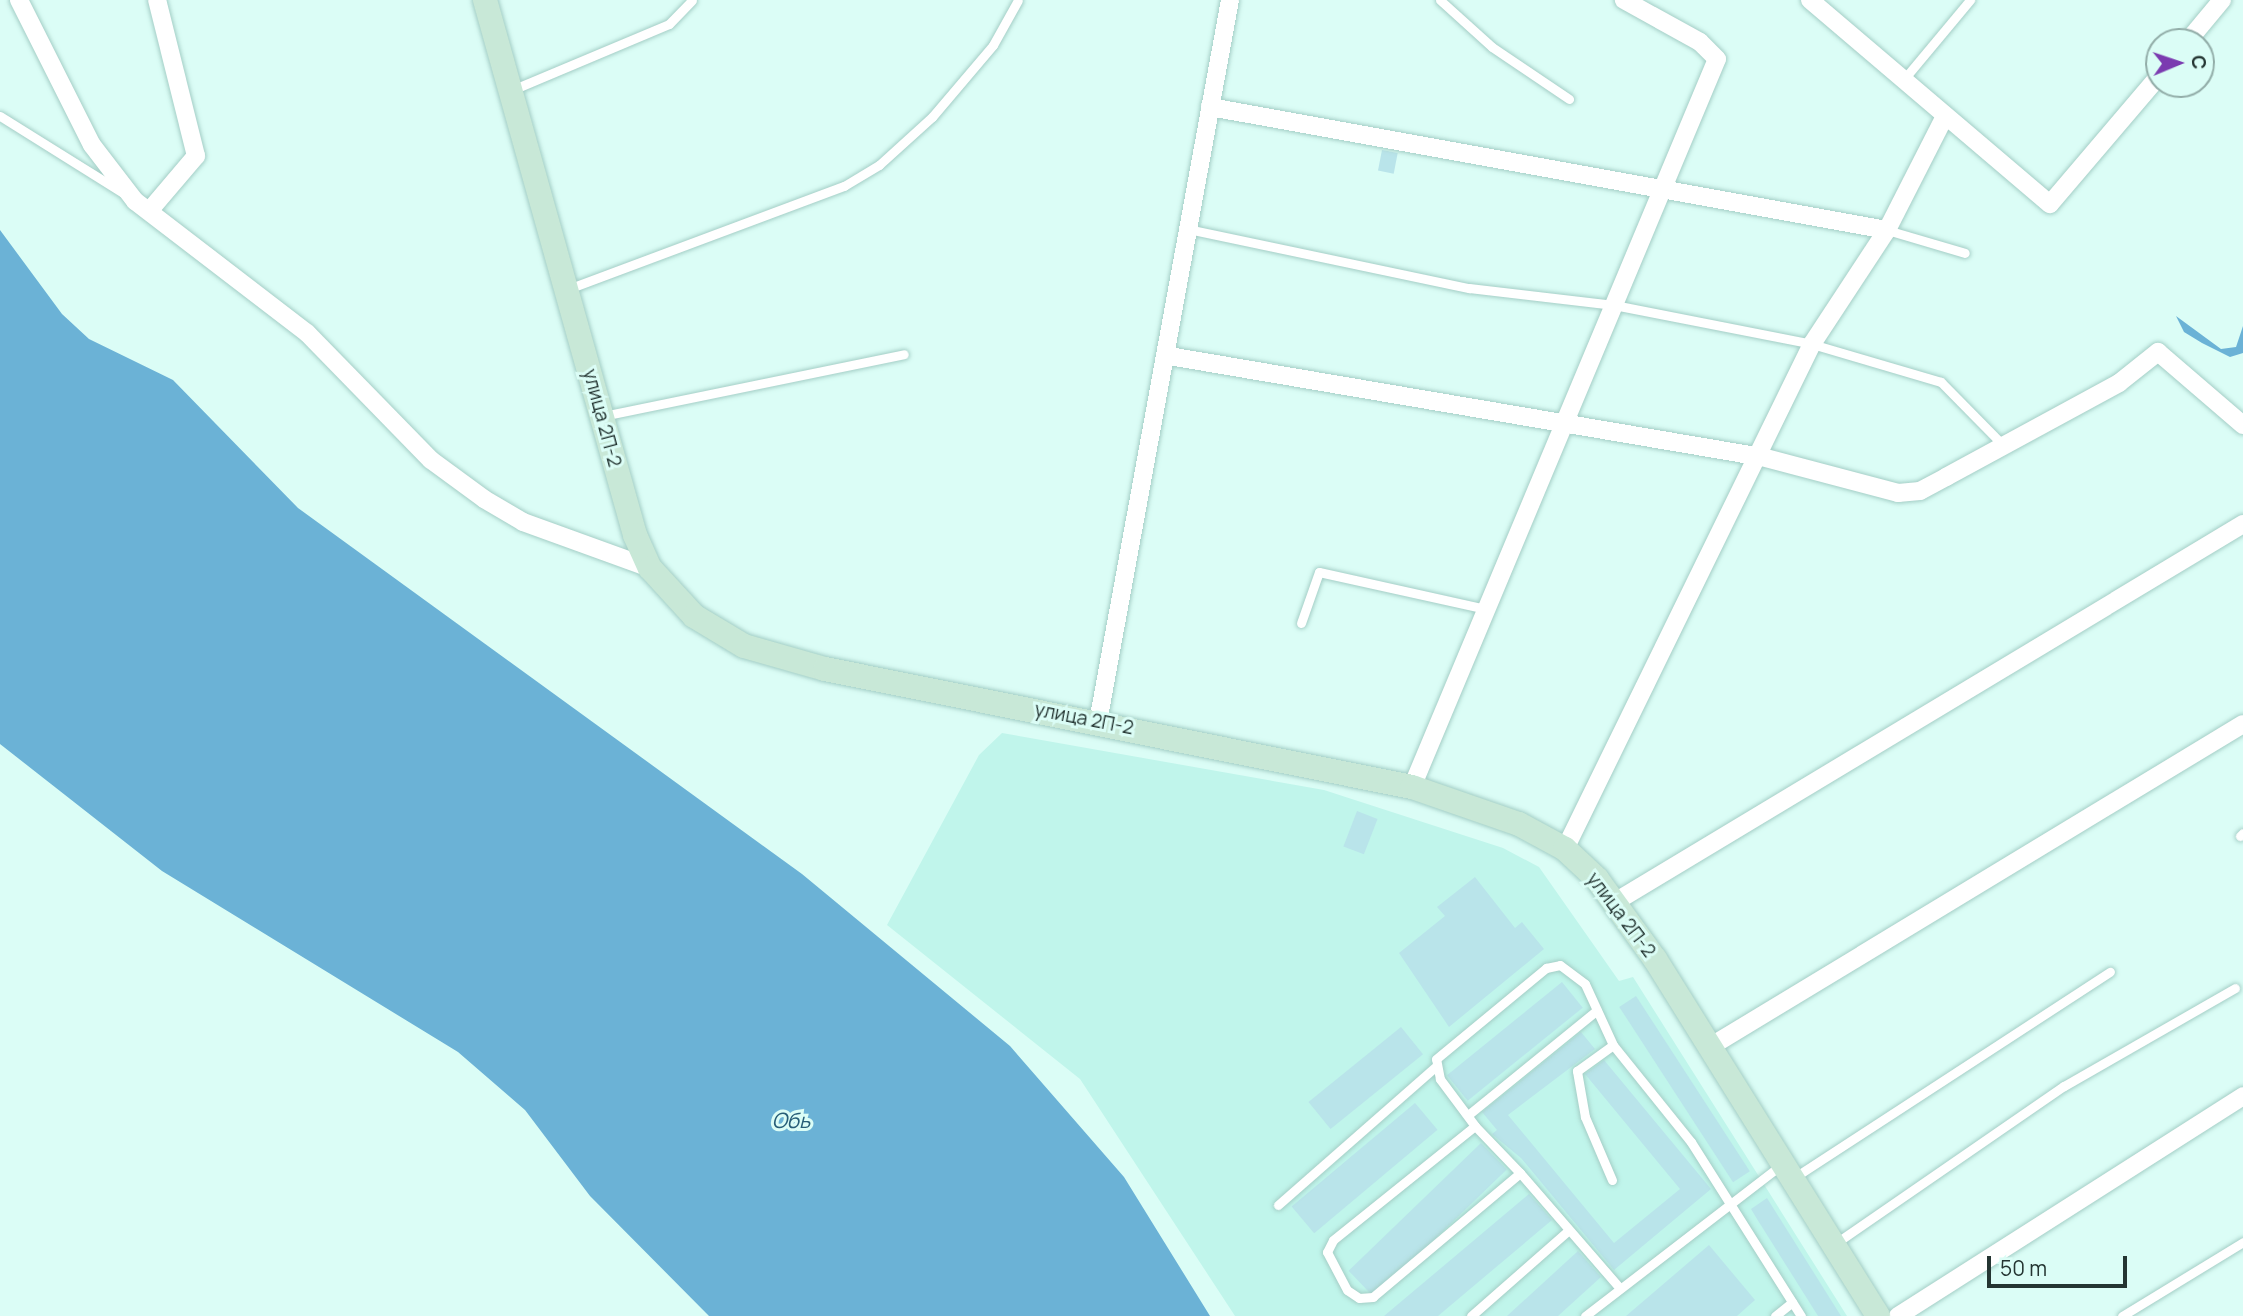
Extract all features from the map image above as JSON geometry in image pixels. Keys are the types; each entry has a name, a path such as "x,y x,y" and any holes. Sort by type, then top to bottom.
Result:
{"main road":[{"name":"улица 2П-2","path":"485,0 601,417 650,568 694,616 744,646 825,669 1412,787 1519,824 1566,849 1615,902 1878,1316"}],"street":[{"path":"19,0 92,145 143,205 307,333 431,460 484,499 523,522 650,568"},
{"path":"143,205 196,156 157,0"},
{"path":"1098,722 1169,356 1188,229 1230,0"},
{"path":"1412,787 1482,608 1566,425 1717,59 1700,42 1624,0"},
{"path":"1810,0 2050,204 2145,92"},
{"path":"2199,28 2222,0"},
{"path":"1210,107 1664,184 1887,229"},
{"path":"1566,849 1762,457 1812,344 1887,229 1945,116"},
{"path":"1169,356 1762,457 1898,493 1920,491 2004,446 2119,383 2158,352 2243,425"},
{"path":"1615,902 2243,524"},
{"path":"1707,1048 2243,724"},
{"path":"1898,1316 2243,1096"}],"lane":[{"path":"510,91 668,24 692,0"},
{"path":"567,290 844,186 879,165 932,117 993,45 1018,0"},
{"path":"1440,0 1492,47 1569,99"},
{"path":"1905,78 1970,0"},
{"path":"0,116 143,205"},
{"path":"1188,229 1469,288 1614,306 1812,344 1941,383 2004,446"},
{"path":"1887,229 1965,253"},
{"path":"601,417 904,354"},
{"path":"1301,623 1319,572 1482,608"},
{"path":"1278,1205 1435,1067 1447,1044 1546,968 1576,972 1613,1045 1691,1142 1801,1316"},
{"path":"1585,1316 1618,1286 1730,1203 1786,1172 2110,972"},
{"path":"1832,1246 2064,1086 2235,988"},
{"path":"1468,1115 1597,1010"},
{"path":"1612,1180 1585,1117 1577,1071 1613,1045"},
{"path":"1435,1067 1475,1126 1520,1173 1618,1286"},
{"path":"1475,1126 1333,1240 1327,1252 1347,1290 1359,1298 1387,1287 1520,1173"},
{"path":"1471,1316 1569,1230"},
{"path":"2122,1316 2243,1242"},
{"path":"1775,1316 1792,1302"}],"shaded area":[{"path":"1002,733 1324,790 1503,848 1539,867 1619,981 1633,977 1847,1316 1235,1316 1080,1079 887,925 979,755"}],"water":[{"name":"Обь","path":"0,230 62,314 89,339 173,380 298,508 802,874 1010,1046 1124,1177 1210,1316 709,1316 590,1196 525,1110 458,1052 162,871 0,744"},
{"path":"2176,316 2221,349 2236,347 2243,326 2243,353 2230,357 2202,343 2184,332"}],"building":[{"path":"1382,150 1398,153 1394,174 1378,171"},
{"path":"1357,811 1378,819 1364,854 1343,846"},
{"path":"1475,877 1515,928 1522,922 1544,949 1449,1027 1399,953 1445,916 1437,907"},
{"path":"1562,982 1583,1008 1468,1101 1447,1075"},
{"path":"1636,996 1750,1171 1733,1182 1619,1007"},
{"path":"1401,1027 1423,1054 1331,1129 1309,1102"},
{"path":"1581,1032 1595,1049 1508,1115 1614,1243 1680,1189 1585,1074 1604,1060 1711,1189 1614,1270 1521,1158 1492,1134 1497,1130 1482,1112"},
{"path":"1415,1103 1437,1130 1314,1233 1292,1206"},
{"path":"1481,1143 1507,1170 1374,1297 1349,1271"},
{"path":"1529,1194 1552,1220 1438,1316 1384,1316"},
{"path":"1767,1198 1841,1316 1818,1316 1757,1219 1751,1209"},
{"path":"1709,1245 1755,1300 1737,1316 1626,1316"},
{"path":"1578,1251 1601,1277 1558,1316 1507,1316"}]}
